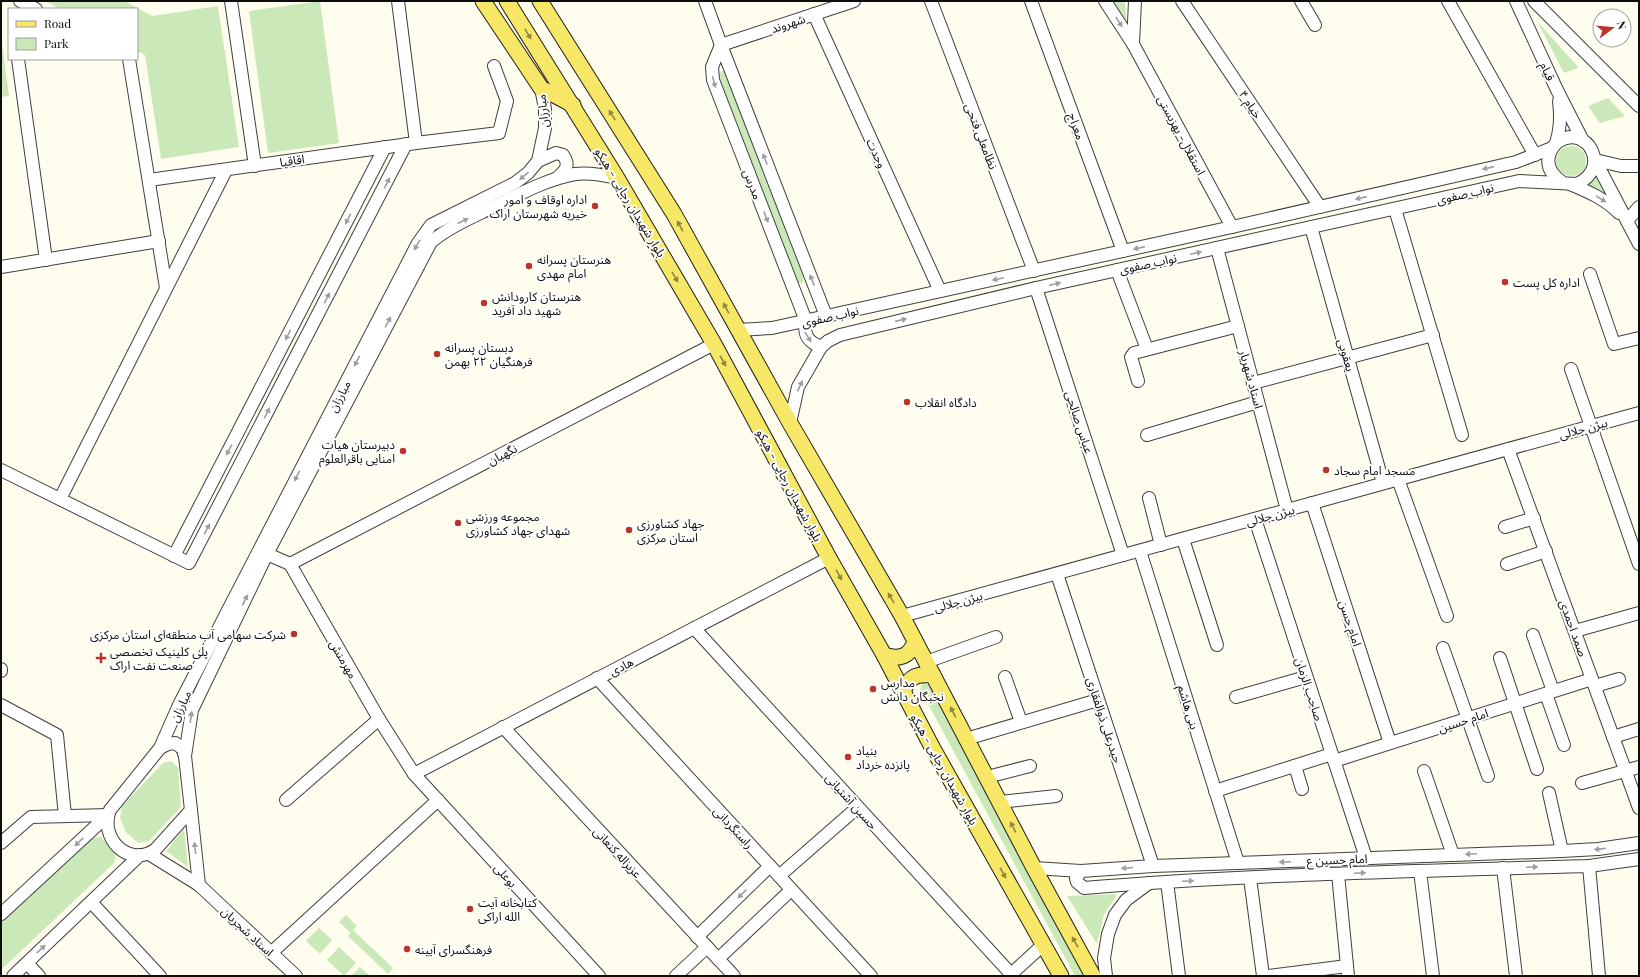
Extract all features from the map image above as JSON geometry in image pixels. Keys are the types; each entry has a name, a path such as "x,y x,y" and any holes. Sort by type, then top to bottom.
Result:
{"main road":[{"path":"483,1 540,88 573,106"},
{"name":"بلوار شهیدان رجایی - هپکو","path":"507,1 617,178 714,344 829,558 884,655 932,747 1061,976"},
{"path":"540,1 674,214 790,423 902,616 1034,868 1093,976"},
{"path":"884,655 895,658 904,656 912,649 915,641"},
{"path":"903,691 907,682 913,677 922,674 929,668"}],"street":[{"path":"230,1 255,166"},
{"path":"1,470 189,563 412,141 398,1"},
{"name":"مدرس","path":"705,1 826,316"},
{"name":"شهروند","path":"721,45 854,1"},
{"name":"نظامعلی فتحی","path":"931,1 1034,271"},
{"name":"معراج","path":"1031,1 1123,251"},
{"name":"استقلال- بهزیستی","path":"1105,1 1133,44 1232,227"},
{"name":"استقلال- بهزیستی","path":"1133,44 1134,1"},
{"name":"خیام ۴","path":"1182,1 1320,207"},
{"path":"1301,1 1315,25"},
{"path":"1448,1 1535,155"},
{"name":"قیام","path":"1516,1 1557,90 1583,140"},
{"path":"1534,1 1639,106"},
{"path":"20,4 33,8"},
{"name":"وحدت","path":"814,14 940,291"},
{"name":"مدرس","path":"721,45 712,67 713,80 806,321 804,332 813,344 821,347"},
{"path":"18,60 46,260"},
{"path":"129,60 166,288"},
{"name":"اقاقیا","path":"149,180 255,166 385,147 412,141 500,129 507,101 494,66"},
{"name":"مبارزان","path":"108,815 110,810 160,748 180,705 418,243 431,225 515,183 528,173 538,161 545,128 545,109 540,88"},
{"path":"1557,90 1561,116 1559,133 1549,156 1549,167 1555,178 1604,200 1627,221"},
{"path":"1554,146 1570,137 1583,140 1589,146 1639,242"},
{"name":"نواب صفوی","path":"738,330 772,328 806,321 1232,227 1516,162 1554,146"},
{"path":"174,556 385,147"},
{"path":"538,161 556,152 563,155 567,160 566,166 564,172 556,180"},
{"path":"1595,160 1621,166 1639,166"},
{"path":"1566,183 1577,184 1585,180 1592,171 1595,160"},
{"path":"1516,162 1522,166 1523,171 1519,181"},
{"path":"60,499 226,170"},
{"name":"مبارزان","path":"199,885 185,756 192,710 267,554 431,242 443,231 526,192 556,180 576,174 600,174 617,178"},
{"name":"نواب صفوی","path":"790,423 798,387 821,347 828,341 840,335 1036,288 1519,181 1566,183"},
{"path":"1627,221 1639,207"},
{"path":"1395,209 1462,436"},
{"name":"یعقوبی","path":"1311,228 1383,483"},
{"path":"1,267 159,242"},
{"name":"استاد شهریار","path":"1217,248 1287,510"},
{"path":"1117,270 1147,349"},
{"path":"1590,274 1614,344 1639,338"},
{"name":"عباس صالحی","path":"1036,288 1123,555"},
{"path":"1138,382 1132,355 1147,349 1238,326"},
{"path":"1253,383 1432,336"},
{"name":"نگهبان","path":"290,564 714,344"},
{"path":"1571,369 1639,564"},
{"path":"1147,435 1258,402"},
{"name":"بیژن جلالی","path":"902,616 1639,413"},
{"name":"صمد احمدی","path":"1508,449 1639,808"},
{"path":"1398,479 1447,616"},
{"path":"1149,498 1161,545"},
{"name":"امام حسن","path":"1312,503 1390,743"},
{"path":"1506,527 1534,518"},
{"name":"صاحب الزمان","path":"1255,519 1366,858"},
{"path":"1183,539 1217,645"},
{"name":"بنی هاشم","path":"1140,551 1238,863"},
{"path":"1507,564 1546,551"},
{"path":"267,554 290,564"},
{"name":"هادی","path":"414,774 829,558"},
{"name":"مهرمنش","path":"290,564 379,719 414,774"},
{"name":"حیدرعلی ذوالفقاری","path":"1057,574 1153,866"},
{"path":"1575,631 1639,613"},
{"name":"حسین آشتیانی","path":"694,628 1010,975"},
{"path":"1533,635 1564,745"},
{"path":"929,668 996,637"},
{"path":"1443,648 1488,776"},
{"path":"1500,658 1537,769"},
{"path":"1005,677 1021,722"},
{"path":"1236,697 1306,677"},
{"name":"راستگردانی","path":"597,678 870,976"},
{"name":"امام حسین","path":"1215,791 1295,766 1390,743 1550,692 1619,679"},
{"path":"966,738 1098,700"},
{"path":"1,705 57,735 65,816"},
{"path":"286,800 379,719"},
{"name":"عزیزاله کنعانی","path":"503,727 734,976"},
{"path":"1613,737 1639,729"},
{"path":"160,748 168,744 175,743 182,748 185,756"},
{"path":"987,777 1030,766"},
{"path":"1295,766 1302,789"},
{"path":"1582,783 1639,767"},
{"path":"1424,771 1453,855"},
{"name":"بوعلی","path":"414,774 599,976"},
{"path":"1550,792 1562,851"},
{"path":"1000,802 1056,796"},
{"path":"271,953 438,800"},
{"path":"779,876 858,807"},
{"path":"13,976 91,902 144,855 154,850 191,810"},
{"path":"1,842 31,817 108,815"},
{"path":"1,914 108,815"},
{"name":"استاد شجریان","path":"108,815 108,826 112,841 121,850 131,855 144,855 199,885 296,976"},
{"name":"امام حسین ع","path":"1034,868 1081,871 1153,866 1562,851 1598,849 1639,843"},
{"name":"امام حسین ع","path":"1081,871 1076,878 1077,882 1084,888 1167,882 1338,874 1589,866 1639,859"},
{"path":"697,937 770,866"},
{"path":"1589,866 1599,976"},
{"path":"1503,868 1516,976"},
{"path":"1420,871 1431,976"},
{"path":"1268,976 1348,971 1338,874"},
{"path":"1250,878 1263,976"},
{"path":"1167,882 1179,976"},
{"path":"1106,976 1104,958 1108,934 1115,915 1126,900 1150,883"},
{"path":"718,960 792,890"},
{"path":"91,902 160,976"},
{"path":"1010,975 1043,945"},
{"path":"676,976 706,946"},
{"path":"27,963 39,976"}],"green space":[{"path":"45,1 125,1 138,8 58,8"},
{"path":"320,1 339,143 268,153 249,11"},
{"path":"1111,1 1125,1 1127,32"},
{"path":"218,6 239,147 161,159 145,55 138,52 138,8 152,16"},
{"path":"1537,21 1578,67 1578,68 1564,73"},
{"path":"1,34 9,96 1,97"},
{"path":"724,70 732,76 804,278 802,283 797,283 717,81 718,74"},
{"path":"1608,98 1625,116 1600,123 1588,106"},
{"path":"1571,146 1577,147 1585,155 1585,167 1577,175 1571,176 1565,175 1557,167 1556,161 1557,155 1565,147"},
{"path":"1598,177 1610,199 1589,185"},
{"path":"923,683 929,685 1086,976 1075,976 920,689"},
{"path":"171,761 178,767 181,807 149,841 138,843 126,832 120,818 122,806 163,763"},
{"path":"184,829 188,867 166,851"},
{"path":"101,837 116,854 114,863 1,970 1,922 90,838"},
{"path":"1117,894 1104,915 1097,944 1067,896"},
{"path":"346,915 357,926 353,930 393,968 388,974 348,936 351,933 339,922"},
{"path":"319,928 332,940 320,954 306,941"},
{"path":"339,947 356,963 344,976 327,960"},
{"path":"360,967 370,976 351,976"}],"place":[{"name":"اداره اوقاف و امور خیریه شهرستان اراک","path":"595,206"},
{"name":"هنرستان پسرانه امام مهدی","path":"529,266"},
{"name":"اداره کل پست","path":"1505,282"},
{"name":"هنرستان کارودانش شهید داد آفرید","path":"484,303"},
{"name":"دبستان پسرانه فرهنگیان ۲۲ بهمن","path":"437,354"},
{"name":"دادگاه انقلاب","path":"907,402"},
{"name":"دبیرستان هیات امنایی باقرالعلوم","path":"403,451"},
{"name":"مسجد امام سجاد","path":"1326,470"},
{"name":"مجموعه ورزشی شهدای جهاد کشاورزی","path":"458,523"},
{"name":"جهاد کشاورزی استان مرکزی","path":"629,530"},
{"name":"شرکت سهامی آب منطقه‌ای استان مرکزی","path":"294,634"},
{"name":"پلی کلینیک تخصصی صنعت نفت اراک","path":"101,658"},
{"name":"مدارس نخبگان دانش","path":"873,689"},
{"name":"بنیاد پانزده خرداد","path":"848,757"},
{"name":"کتابخانه آیت الله اراکی","path":"470,909"},
{"name":"فرهنگسرای آیینه","path":"407,949"}]}
